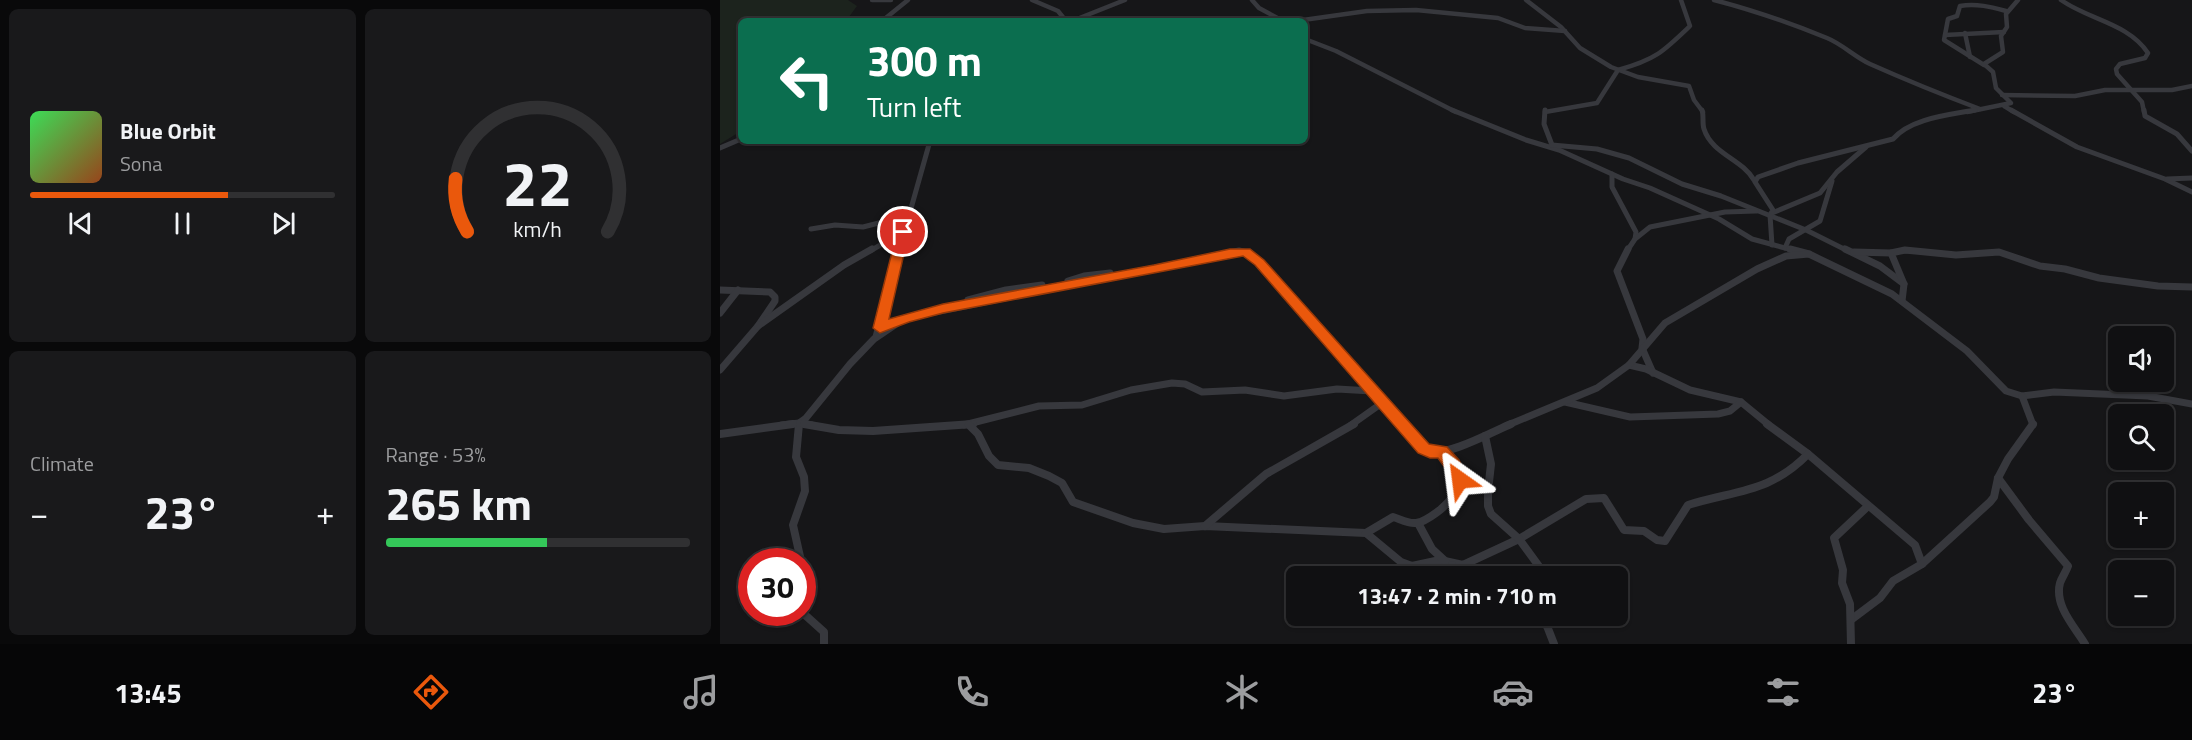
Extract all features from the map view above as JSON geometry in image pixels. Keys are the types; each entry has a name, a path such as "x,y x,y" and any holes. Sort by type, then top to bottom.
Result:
{"street":[{"path":"872,0 891,0"},
{"path":"886,18 908,0"},
{"path":"1032,0 1058,11 1064,18"},
{"path":"1080,18 1125,0"},
{"path":"1252,0 1259,8 1277,18"},
{"path":"1526,0 1565,31 1584,50 1618,69 1638,77 1689,86 1694,100 1703,112 1701,122 1711,142 1724,155 1748,170 1772,207 1772,245"},
{"path":"1549,145 1544,124 1545,110 1597,103 1618,69 1654,58 1681,36 1690,24 1681,0"},
{"path":"1714,0 1759,12 1824,37 1868,63 1895,73 1911,83 1980,109"},
{"path":"1984,65 2004,52 2001,40 2007,27 2004,19 2006,11 2018,0"},
{"path":"2061,0 2094,19 2131,33 2144,46 2148,53 2145,58 2120,64 2116,69 2120,79 2144,105 2145,116 2177,134 2192,152"},
{"path":"1755,180 1763,174 1798,163 1893,139 1900,131 1934,118 2011,103 1994,83 1993,72 1944,40 1948,19 1957,16 1962,5 1984,6 2006,11"},
{"path":"1308,19 1367,11 1416,10 1498,18 1510,21 1519,27 1565,31"},
{"path":"1945,34 2004,32"},
{"path":"1965,33 1970,57"},
{"path":"1308,40 1336,51 1447,108 1526,140 1549,145 1582,146 1608,151 1682,184 1771,214 1880,266 1905,284"},
{"path":"2002,95 2075,96 2105,90 2129,88 2172,90 2192,86"},
{"path":"2004,106 2076,147 2165,179 2192,192"},
{"path":"720,148 738,140"},
{"path":"874,339 880,328 903,232 910,215 929,144"},
{"path":"1549,145 1611,174 1711,215 1747,237 1809,254 1902,301 1967,351 2006,391 2022,396 2042,392 2130,395 2192,404"},
{"path":"1771,214 1820,193 1833,176 1868,146"},
{"path":"1611,174 1612,188 1636,232 1635,239"},
{"path":"1785,248 1789,239 1820,221 1833,176"},
{"path":"2165,179 2192,178"},
{"path":"1653,373 1642,348 1640,330 1624,294 1617,271 1622,257 1635,239 1650,227 1711,215 1762,211"},
{"path":"811,229 835,225 862,226 910,215"},
{"path":"758,326 844,265 903,232"},
{"path":"1851,252 1891,253 1905,250 1956,255 1999,252 2040,266 2065,269 2099,278 2158,286 2192,287"},
{"path":"880,328 905,318 943,309 1245,252 1251,254 1425,450 1442,451 1485,436 1597,388 1629,365 1665,323 1744,275 1782,258 1809,254"},
{"path":"1891,253 1905,284 1902,301"},
{"path":"720,290 770,292 775,297 771,308 758,326 720,370"},
{"path":"720,313 738,290"},
{"path":"798,548 793,525 805,491 804,477 796,457 799,423 806,418 850,364 874,339 905,318"},
{"path":"1629,365 1690,390 1741,402 1786,440 1808,454 1915,545 1922,564"},
{"path":"720,434 799,423 839,430 873,431 969,425 1039,406 1082,405 1131,390 1172,383 1185,384 1202,392 1245,390 1284,396 1337,388 1372,391"},
{"path":"1852,619 1880,598 1893,581 1922,564 1987,507 1994,497 1998,478 2032,425 2033,418 2023,404 2022,396"},
{"path":"1564,402 1630,417 1718,414 1730,411 1741,402"},
{"path":"1205,526 1266,474 1362,419 1382,403"},
{"path":"969,425 975,429 993,462 1006,466 1029,468 1058,479 1072,502 1133,523 1164,529 1205,526 1366,533 1393,517 1408,523 1418,523 1434,515 1450,502 1460,489 1460,480 1453,465 1442,451"},
{"path":"1485,436 1491,464 1488,506 1500,524 1519,539 1539,566"},
{"path":"1366,533 1407,565 1448,563 1458,566 1519,539 1586,499 1601,496 1624,530 1644,531 1657,540 1665,541 1688,505 1772,483 1787,476 1808,454"},
{"path":"1998,478 2029,520 2068,566 2060,583 2062,603 2085,644"},
{"path":"1851,644 1852,619 1834,538 1868,506"},
{"path":"1418,523 1432,549 1449,566"},
{"path":"816,625 824,633 824,644"},
{"path":"1548,626 1554,644"}],"shaded area":[{"path":"720,0 848,0 857,6 848,18 738,18 738,133 720,144"}],"route":[{"path":"903,232 880,328 905,318 943,309 1239,251 1251,254 1423,448 1430,452 1442,451 1453,465 1460,480"}]}
